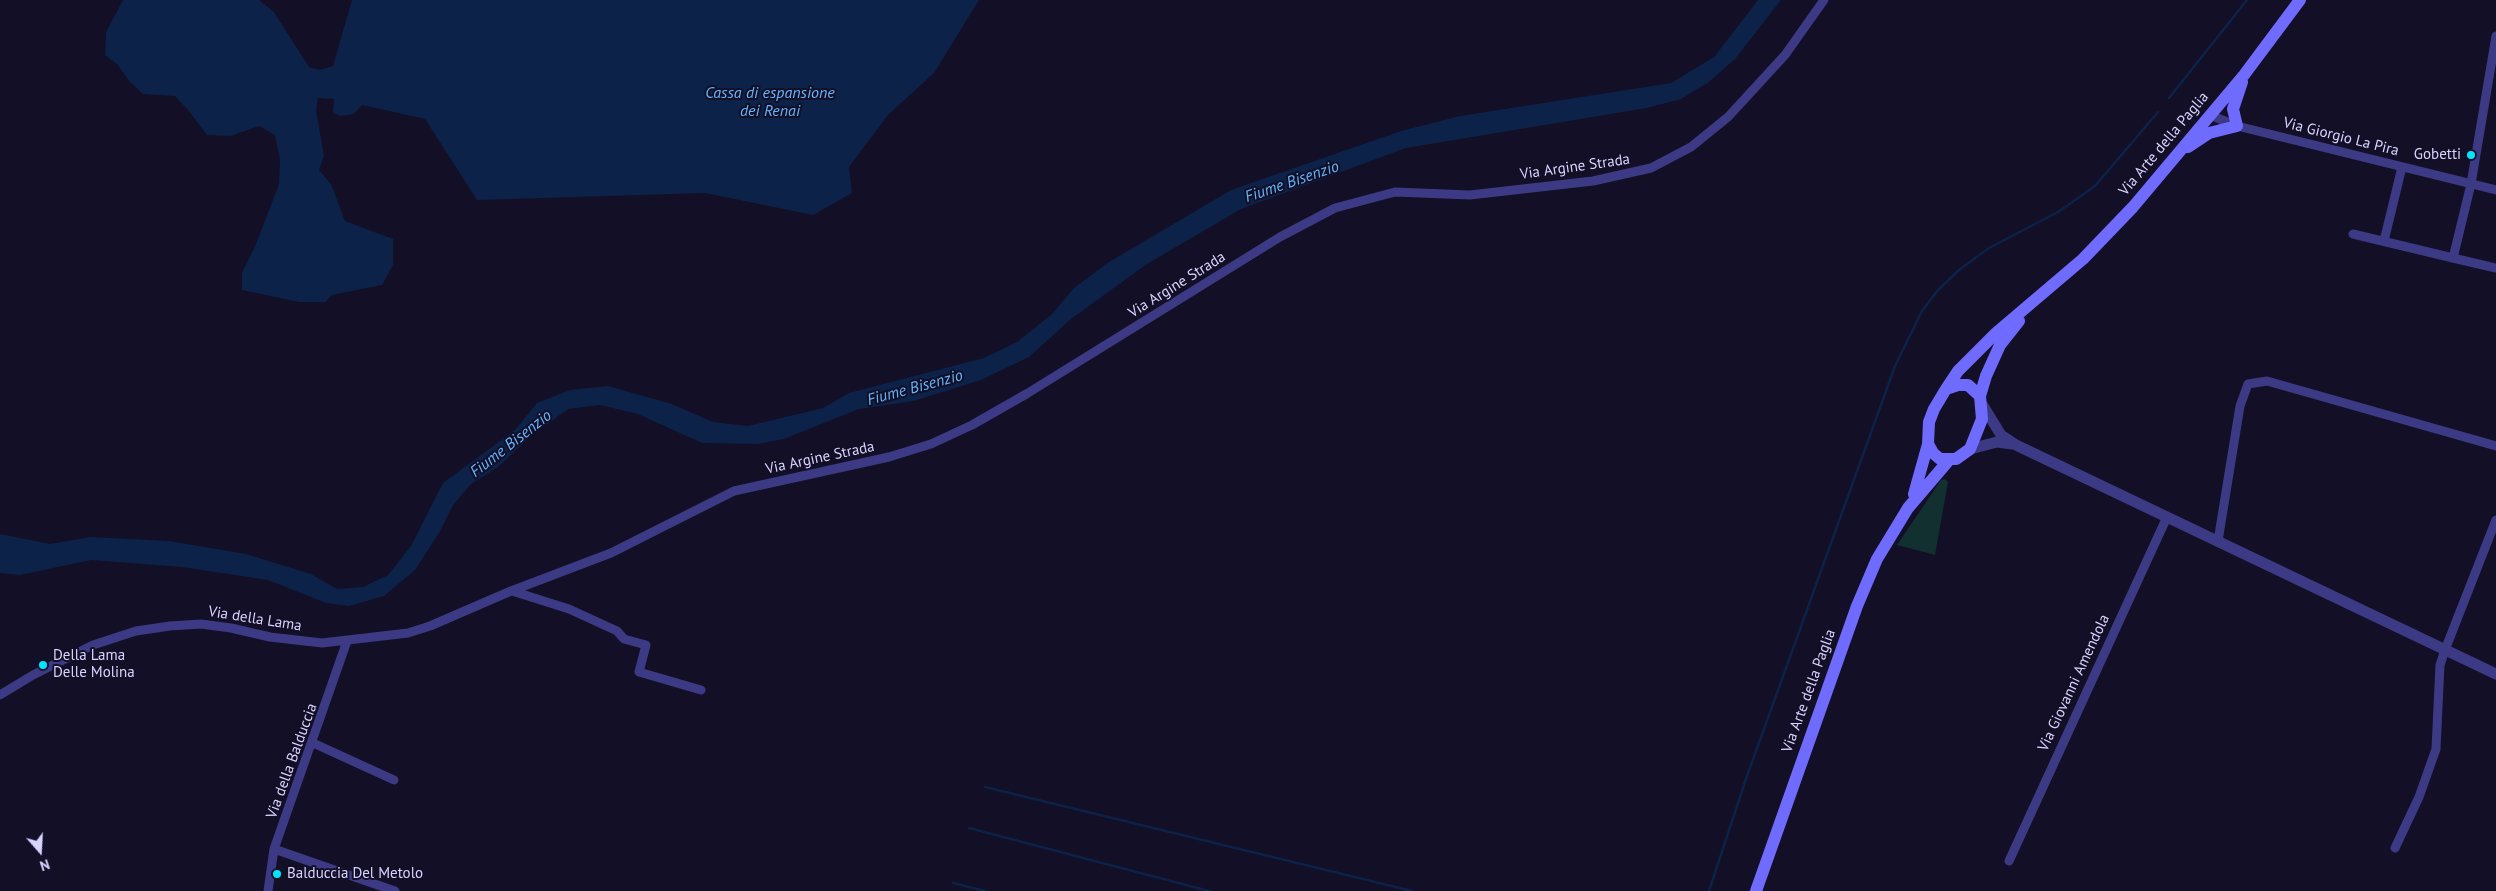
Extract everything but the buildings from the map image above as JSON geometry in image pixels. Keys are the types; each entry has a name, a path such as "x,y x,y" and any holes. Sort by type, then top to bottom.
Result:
{"main road":[{"name":"Via Arte della Paglia","path":"1756,891 1857,606 1877,559 1908,508 1918,485 1928,444 1929,422 1934,409 1946,389 1958,370 1996,333 2089,253 2132,207 2244,75 2300,0"},
{"path":"2176,154 2209,133 2237,126 2233,109 2244,75"},
{"name":"Via Arte della Paglia","path":"1908,508 1950,460 1956,459 1970,449 1982,419 1981,400 1986,376 2000,345 2040,297"},
{"path":"1946,389 1958,385 1968,386 1981,400"},
{"path":"1928,444 1933,453 1940,459 1950,460"}],"street":[{"name":"Via Argine Strada","path":"512,591 611,553 734,491 888,457 946,438 1028,394 1280,237 1334,208 1395,192 1470,195 1593,181 1651,168 1691,147 1728,117 1786,54 1824,0"},
{"path":"2453,258 2471,184 2496,40"},
{"name":"Via Giorgio La Pira","path":"2210,115 2237,126 2496,190"},
{"path":"2384,242 2402,167"},
{"path":"2353,234 2496,268"},
{"path":"2218,541 2240,406 2248,384 2267,381 2496,446"},
{"path":"1981,400 2001,435 2016,445 2496,674"},
{"path":"1970,449 1997,442 2016,445"},
{"name":"Via Giovanni Amendola","path":"2009,861 2167,517"},
{"path":"2394,848 2419,797 2436,749 2440,665 2496,520"},
{"name":"Via della Lama","path":"0,695 33,675 93,645 136,631 201,624 231,628 270,637 322,643 385,637 430,626 512,591"},
{"path":"512,591 569,609 616,631 624,639 646,645 639,672 701,690"},
{"name":"Via della Balduccia","path":"268,891 274,849 347,641"},
{"path":"313,742 394,780"},
{"path":"274,849 395,891"}],"green space":[{"path":"1945,479 1948,482 1935,555 1897,545 1941,480"}],"water":[{"name":"Cassa di espansione dei Renai","path":"123,0 259,0 274,12 309,67 319,70 333,66 352,0 979,0 934,73 888,115 849,167 852,193 813,215 705,193 477,200 425,119 362,105 354,114 341,116 333,113 334,99 318,98 316,110 324,156 319,170 331,184 345,221 393,239 393,265 382,285 332,295 325,302 299,302 242,290 242,273 256,244 279,184 280,160 275,135 259,126 231,136 207,135 175,96 143,94 130,82 117,64 105,55 106,32"},
{"name":"Fiume Bisenzio","path":"1758,0 1781,0 1735,59 1709,82 1681,99 1647,108 1406,148 1241,209 1147,264 1071,319 1029,357 981,380 914,401 859,409 784,439 758,444 702,443 638,414 600,405 568,409 530,437 498,467 471,484 453,505 439,533 415,570 384,596 349,606 326,603 268,580 182,567 91,560 20,575 0,573 0,534 50,544 90,537 169,541 246,554 311,574 337,589 363,587 388,575 411,546 443,483 515,430 537,403 570,390 608,386 672,404 713,422 748,426 823,408 849,393 984,358 1017,342 1052,314 1074,288 1109,262 1231,190 1401,131 1460,116 1671,83 1714,57"}],"waterway":[{"path":"2169,98 2247,0"},
{"path":"1709,891 1747,776 1895,366 1922,311 1938,290 1959,270 1989,248 2058,212 2095,186 2158,112"},
{"path":"985,787 1412,891"},
{"path":"969,828 1209,891"},
{"path":"953,883 985,891"}],"place":[{"name":"Gobetti","path":"2471,155"},
{"name":"Della Lama Delle Molina","path":"43,665"},
{"name":"Balduccia Del Metolo","path":"277,874"}]}
